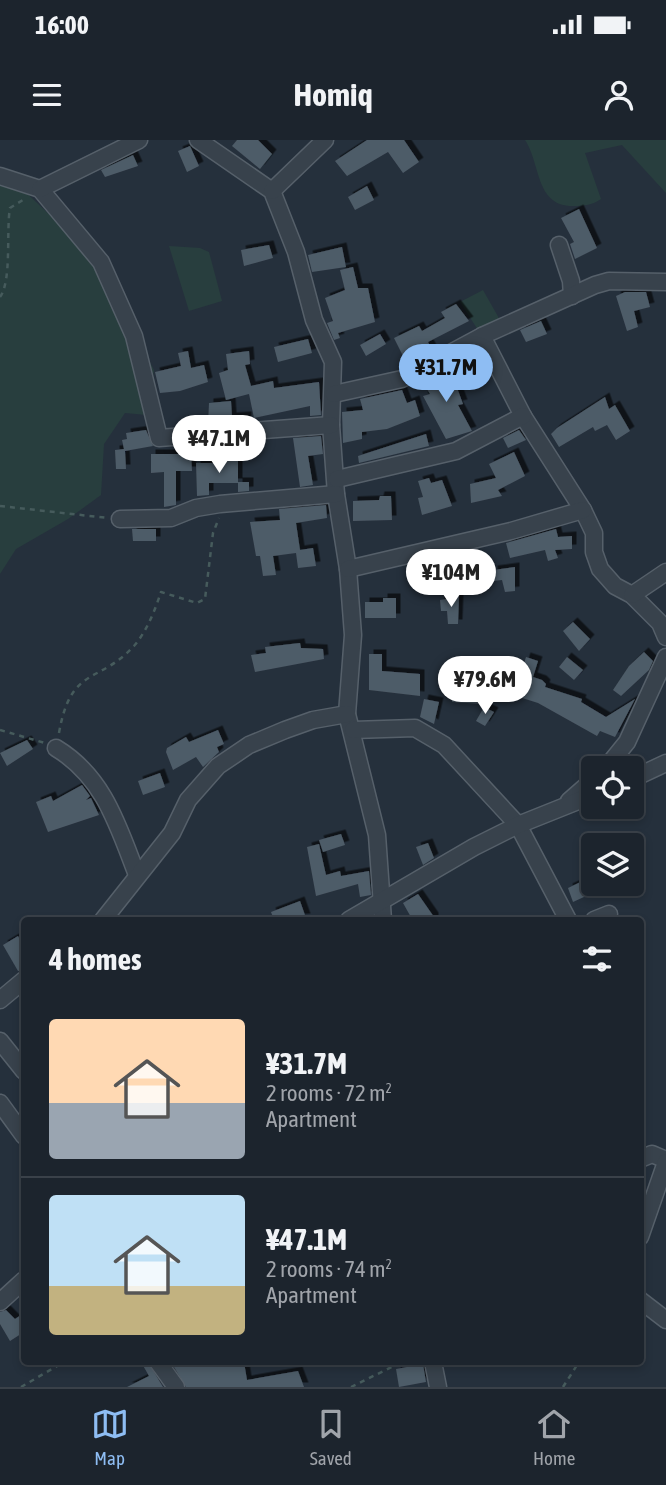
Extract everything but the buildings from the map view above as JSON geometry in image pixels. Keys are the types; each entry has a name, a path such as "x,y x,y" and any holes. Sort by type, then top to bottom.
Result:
{"street":[{"path":"40,189 139,140"},
{"path":"198,140 272,191 296,253 314,320 333,362 331,425 339,528 348,569 354,635 347,714 377,835 383,917"},
{"path":"272,191 325,140"},
{"path":"0,176 40,189 101,262 134,336 159,438 331,425"},
{"path":"559,245 571,281 572,296"},
{"path":"334,394 402,379 482,336 609,281 665,284"},
{"path":"482,336 523,416 583,510 594,533 594,552 600,569 615,586 632,595 660,623 666,637"},
{"path":"120,519 171,518 220,504 337,486 456,451 523,416"},
{"path":"348,569 512,531 583,510"},
{"path":"632,595 666,572"},
{"path":"615,756 626,742 666,656"},
{"path":"105,917 172,833 188,800 218,765 249,745 285,730 313,720 347,714"},
{"path":"353,730 415,728 427,733 472,773 518,825 566,917"},
{"path":"56,748 87,772 110,805 136,875"},
{"path":"644,773 666,763"},
{"path":"562,808 581,790"},
{"path":"355,917 474,846 581,800"},
{"path":"0,1000 21,982"},
{"path":"0,1041 21,1067"},
{"path":"0,1103 21,1132"},
{"path":"644,1157 652,1154 666,1161 644,1225"},
{"path":"0,1302 21,1283"},
{"path":"644,1303 666,1320"},
{"path":"160,1365 176,1387"},
{"path":"434,1365 438,1387"}],"path":[{"path":"0,297 4,291 10,208 40,189"},
{"path":"0,730 27,736 56,748 62,715 73,692 83,680 135,645 162,592 197,603 205,599 220,504"},
{"path":"0,506 120,519"},
{"path":"21,1387 59,1365"},
{"path":"351,1387 396,1365"},
{"path":"563,1387 577,1365"}],"green space":[{"path":"525,140 666,140 666,193 622,145 585,153 601,199 585,205 561,204 546,192"},
{"path":"0,183 16,183 73,237 101,270 154,370 147,415 125,413 104,444 101,495 68,519 16,549 0,574"},
{"path":"169,246 200,248 209,252 222,301 189,311"},
{"path":"483,290 500,320 478,330 460,302"}]}
